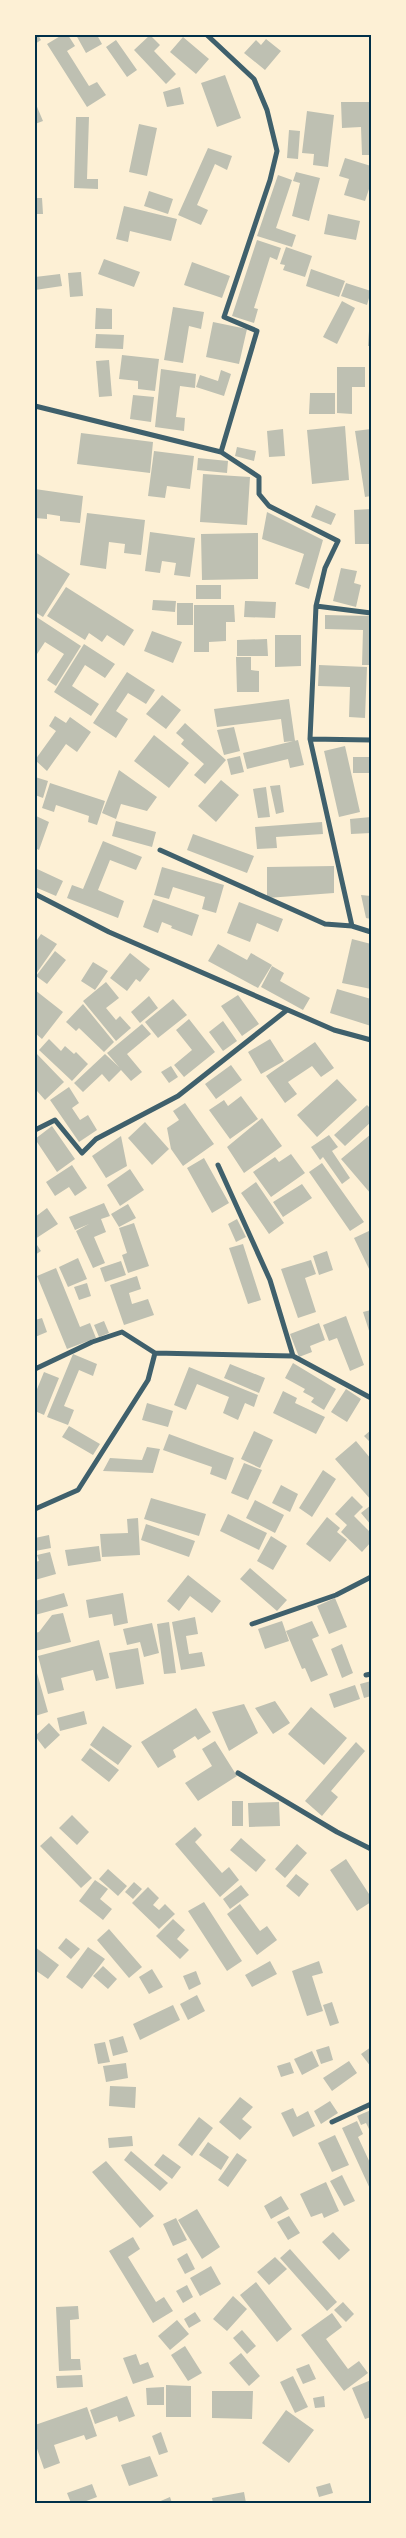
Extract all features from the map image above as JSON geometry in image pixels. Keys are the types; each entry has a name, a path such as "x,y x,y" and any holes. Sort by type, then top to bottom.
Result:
{"street":[{"path":"207,35 254,79 268,110 277,151 270,180 224,317 257,331 221,452"},
{"path":"35,406 221,452 259,476 259,494 268,506 338,540 325,568 316,606 310,739 352,926"},
{"path":"316,606 371,613"},
{"path":"310,739 371,740"},
{"path":"160,850 325,924 352,926 371,932"},
{"path":"35,894 109,932 287,1010 334,1030 371,1040"},
{"path":"35,1130 55,1120 82,1153 96,1139 178,1096 287,1010"},
{"path":"218,1165 270,1280 293,1356"},
{"path":"35,1370 92,1342 122,1332 155,1353 293,1356 371,1398"},
{"path":"35,1509 78,1490 148,1380 155,1353"},
{"path":"252,1624 336,1595 371,1577"},
{"path":"238,1773 337,1832 371,1849"},
{"path":"332,2122 371,2104"}],"building":[{"path":"35,35 38,35 41,40 35,44"},
{"path":"62,35 68,35 75,46 67,51 89,86 97,82 106,95 87,107 47,44"},
{"path":"76,35 97,35 102,44 86,53"},
{"path":"150,35 160,45 154,51 176,74 166,84 134,50"},
{"path":"183,37 209,59 196,74 170,52"},
{"path":"266,39 281,51 265,70 244,53 256,40 261,45"},
{"path":"116,40 137,70 127,77 106,47"},
{"path":"225,75 241,118 217,127 201,83"},
{"path":"180,87 184,104 167,107 163,92"},
{"path":"35,102 43,121 35,124"},
{"path":"341,102 371,102 371,155 362,155 361,127 342,128"},
{"path":"307,111 334,115 328,167 313,165 314,154 302,153"},
{"path":"76,117 89,117 87,179 98,179 98,189 74,188"},
{"path":"139,124 157,128 147,176 129,172"},
{"path":"289,130 300,131 298,159 287,158"},
{"path":"208,148 232,156 227,170 215,164 197,205 208,210 201,225 178,215"},
{"path":"345,158 371,166 371,183 365,201 344,195 349,179 339,176"},
{"path":"296,172 320,178 309,221 292,216 300,183 293,181"},
{"path":"278,175 292,180 276,228 296,235 292,247 257,236"},
{"path":"149,191 173,199 168,214 144,206"},
{"path":"35,198 42,198 43,214 35,214"},
{"path":"124,206 177,219 171,241 130,231 128,242 116,239"},
{"path":"328,214 360,221 356,240 324,234"},
{"path":"257,240 281,248 277,260 270,257 254,308 258,309 254,323 232,316"},
{"path":"286,247 312,256 305,277 283,270 285,265 280,264"},
{"path":"104,259 140,272 134,287 98,274"},
{"path":"192,262 230,276 222,298 184,285"},
{"path":"311,269 345,281 339,297 306,286"},
{"path":"81,272 83,296 70,297 68,273"},
{"path":"60,274 62,286 35,290 35,277"},
{"path":"346,283 371,291 367,305 341,296"},
{"path":"342,301 355,308 337,344 323,337"},
{"path":"173,307 204,312 201,329 189,326 183,363 164,360"},
{"path":"96,308 112,309 112,329 95,329"},
{"path":"370,316 371,346 368,346"},
{"path":"213,322 247,329 239,364 206,357"},
{"path":"96,334 124,335 123,349 95,348"},
{"path":"122,355 159,359 155,391 138,389 138,381 119,379"},
{"path":"109,360 112,396 99,397 96,361"},
{"path":"337,367 365,367 365,387 352,387 352,414 337,413"},
{"path":"161,369 196,374 195,388 180,386 176,417 185,418 184,431 155,427"},
{"path":"221,370 231,374 224,396 196,387 200,375 218,381"},
{"path":"310,393 335,393 335,414 309,414"},
{"path":"133,395 154,397 151,422 130,419"},
{"path":"345,426 349,480 312,484 307,430"},
{"path":"283,429 285,456 269,457 267,431"},
{"path":"371,429 371,496 365,497 355,431"},
{"path":"81,433 153,442 150,473 77,464"},
{"path":"237,447 256,451 254,461 235,456"},
{"path":"154,451 194,456 190,489 167,486 165,498 148,496"},
{"path":"198,458 228,461 227,473 197,470"},
{"path":"203,474 250,477 247,525 200,522"},
{"path":"35,489 83,496 80,523 60,521 60,516 47,514 47,519 35,518"},
{"path":"316,505 336,514 331,525 311,517"},
{"path":"371,509 371,544 355,544 354,510"},
{"path":"267,512 323,540 309,589 295,584 304,554 262,539"},
{"path":"87,513 145,520 141,555 124,553 125,544 109,542 106,569 80,565"},
{"path":"150,532 195,538 190,577 174,575 176,563 162,561 160,573 145,571"},
{"path":"258,533 258,579 202,580 201,534"},
{"path":"35,552 70,574 43,617 35,612"},
{"path":"341,568 357,571 354,583 361,585 356,607 333,601"},
{"path":"196,585 221,585 221,599 196,599"},
{"path":"66,587 134,630 124,646 107,635 102,642 89,633 85,640 47,616"},
{"path":"153,600 176,601 175,612 152,610"},
{"path":"245,601 276,602 275,618 244,617"},
{"path":"177,603 193,603 193,625 177,625"},
{"path":"194,605 234,605 235,622 226,622 226,641 209,642 209,652 194,652"},
{"path":"325,615 371,616 371,665 362,665 363,630 325,629"},
{"path":"35,616 81,646 56,686 47,680 64,654 45,642 35,657"},
{"path":"152,631 182,642 173,663 144,651"},
{"path":"275,635 301,635 301,666 275,667"},
{"path":"267,639 268,656 237,656 237,640"},
{"path":"84,644 115,664 105,678 85,665 72,686 99,704 91,716 54,692"},
{"path":"236,657 251,657 251,670 259,671 259,692 237,692"},
{"path":"319,665 367,667 365,718 349,717 350,687 318,686"},
{"path":"127,672 155,690 146,704 128,693 116,711 128,719 116,738 93,723"},
{"path":"162,695 181,710 166,729 146,714"},
{"path":"289,699 295,741 284,742 281,719 217,727 214,709"},
{"path":"55,716 66,723 70,717 91,732 77,752 66,744 47,771 35,760 56,731 49,726"},
{"path":"185,723 226,760 205,784 194,775 204,764 181,744 184,740 176,733"},
{"path":"234,727 240,751 224,755 217,730"},
{"path":"154,735 189,763 169,788 134,761"},
{"path":"298,740 304,765 290,768 288,759 247,769 243,753"},
{"path":"345,746 360,812 339,817 324,751"},
{"path":"240,756 244,772 231,775 227,759"},
{"path":"353,757 371,757 371,773 353,773"},
{"path":"119,770 157,797 147,811 121,804 116,819 102,813"},
{"path":"35,777 48,781 43,798 35,795"},
{"path":"221,780 239,795 216,822 198,806"},
{"path":"50,783 105,801 97,825 88,822 89,816 56,805 54,812 42,808"},
{"path":"280,785 284,812 276,814 270,786"},
{"path":"266,787 270,817 258,818 253,789"},
{"path":"36,816 49,822 39,850 35,848"},
{"path":"371,817 371,833 351,834 350,819"},
{"path":"116,821 156,832 152,847 112,836"},
{"path":"322,822 323,834 276,837 277,848 257,849 255,827"},
{"path":"193,834 254,856 247,873 187,850"},
{"path":"103,841 142,857 136,870 110,860 98,890 124,901 118,918 67,898 72,885 83,889"},
{"path":"334,866 334,893 267,898 267,867"},
{"path":"162,867 224,885 216,913 202,909 205,897 173,887 169,899 154,895"},
{"path":"35,868 63,881 56,896 35,887"},
{"path":"361,895 371,896 371,919 366,918"},
{"path":"153,899 199,915 192,936 171,928 172,926 162,922 158,933 143,927"},
{"path":"239,902 283,919 278,932 257,923 250,942 227,933"},
{"path":"41,934 57,944 36,974 35,943"},
{"path":"352,939 371,944 371,989 342,983"},
{"path":"218,944 247,960 251,953 272,965 258,988 208,961"},
{"path":"55,951 66,960 47,984 36,976"},
{"path":"130,953 150,969 140,982 136,979 127,991 110,978"},
{"path":"93,962 108,971 95,990 81,981"},
{"path":"272,966 284,973 280,981 310,998 303,1010 261,987"},
{"path":"106,982 119,998 106,1008 116,1020 120,1016 131,1028 116,1041 83,1001"},
{"path":"337,989 371,999 371,1026 330,1013"},
{"path":"35,990 63,1012 42,1039 35,1033"},
{"path":"238,995 259,1024 242,1036 221,1006"},
{"path":"149,996 158,1008 140,1023 131,1012"},
{"path":"173,999 187,1015 158,1038 145,1022"},
{"path":"83,1004 114,1042 104,1052 79,1028 76,1031 66,1022"},
{"path":"189,1019 215,1052 184,1077 174,1065 192,1050 176,1030"},
{"path":"223,1021 237,1041 223,1051 209,1032"},
{"path":"142,1024 151,1034 127,1054 142,1072 131,1081 121,1070 109,1082 102,1074 83,1092 74,1083 105,1054 119,1067 107,1053"},
{"path":"49,1039 61,1051 65,1046 74,1054 76,1052 88,1064 72,1081 39,1050"},
{"path":"270,1039 284,1061 261,1074 248,1052"},
{"path":"315,1042 334,1068 321,1077 312,1066 288,1082 297,1094 285,1103 266,1076"},
{"path":"35,1052 64,1082 45,1100 37,1091 35,1093"},
{"path":"231,1065 242,1080 216,1099 205,1084"},
{"path":"171,1066 178,1077 169,1083 161,1072"},
{"path":"337,1079 357,1100 317,1137 297,1115"},
{"path":"69,1087 79,1103 72,1108 80,1120 88,1115 97,1130 79,1142 50,1100"},
{"path":"241,1096 258,1119 230,1139 209,1110 224,1100 228,1106"},
{"path":"185,1103 214,1144 183,1166 171,1149 167,1128 179,1120 173,1111"},
{"path":"367,1105 371,1109 371,1122 345,1146 334,1135"},
{"path":"262,1118 282,1146 244,1173 227,1147"},
{"path":"145,1122 169,1149 152,1165 128,1138"},
{"path":"52,1126 75,1159 57,1172 35,1139"},
{"path":"371,1134 371,1194 341,1159"},
{"path":"329,1135 338,1147 332,1151 350,1178 342,1184 323,1157 320,1160 311,1147"},
{"path":"121,1136 127,1166 106,1178 92,1156"},
{"path":"291,1154 305,1173 271,1197 253,1172 275,1157 279,1162"},
{"path":"204,1158 229,1203 212,1213 187,1168"},
{"path":"322,1163 364,1222 350,1231 309,1172"},
{"path":"72,1165 87,1188 75,1196 69,1187 55,1196 46,1182"},
{"path":"130,1169 144,1190 120,1206 107,1185"},
{"path":"256,1182 284,1223 269,1234 241,1193"},
{"path":"302,1184 312,1198 283,1217 273,1202"},
{"path":"104,1203 110,1216 101,1219 106,1232 94,1237 105,1263 93,1268 76,1231 89,1224 75,1230 69,1217"},
{"path":"128,1204 136,1218 119,1227 111,1214"},
{"path":"47,1208 58,1224 35,1239 35,1217"},
{"path":"237,1219 246,1237 236,1242 228,1224"},
{"path":"134,1223 149,1266 128,1273 122,1255 127,1253 119,1228"},
{"path":"371,1230 371,1273 354,1238"},
{"path":"35,1242 41,1251 35,1255"},
{"path":"243,1244 261,1300 248,1304 229,1248"},
{"path":"327,1251 333,1270 319,1275 313,1256"},
{"path":"78,1258 87,1279 68,1287 59,1267"},
{"path":"311,1260 316,1274 305,1278 316,1312 298,1318 281,1269"},
{"path":"121,1261 126,1275 105,1282 100,1268"},
{"path":"56,1268 80,1327 90,1323 96,1338 67,1349 37,1276"},
{"path":"137,1276 141,1289 129,1293 132,1304 148,1299 154,1315 124,1325 110,1285"},
{"path":"87,1283 91,1296 79,1300 74,1287"},
{"path":"371,1310 371,1337 363,1312"},
{"path":"346,1316 364,1365 350,1371 337,1338 329,1341 323,1325"},
{"path":"42,1318 47,1332 35,1337 35,1320"},
{"path":"104,1321 109,1333 99,1337 94,1325"},
{"path":"319,1323 325,1340 310,1346 312,1352 299,1357 290,1334"},
{"path":"73,1354 97,1364 93,1376 79,1370 64,1406 74,1410 68,1425 47,1417"},
{"path":"293,1363 336,1389 324,1410 311,1402 314,1398 303,1392 305,1389 285,1378"},
{"path":"230,1364 265,1378 259,1393 224,1378"},
{"path":"189,1367 258,1395 254,1407 245,1403 238,1420 223,1413 229,1397 197,1384 186,1410 174,1405"},
{"path":"44,1372 59,1378 44,1415 35,1411 35,1394"},
{"path":"346,1389 361,1399 347,1422 331,1412"},
{"path":"283,1391 297,1398 295,1403 325,1417 316,1434 273,1413"},
{"path":"147,1403 173,1411 168,1427 142,1420"},
{"path":"69,1426 100,1444 93,1455 62,1437"},
{"path":"371,1430 371,1443 364,1436"},
{"path":"254,1431 273,1440 260,1468 241,1459"},
{"path":"169,1434 234,1458 226,1480 210,1474 212,1467 163,1450"},
{"path":"356,1441 371,1459 371,1500 335,1459"},
{"path":"147,1447 160,1449 153,1473 103,1471 110,1458 142,1460"},
{"path":"244,1463 262,1470 248,1500 231,1493"},
{"path":"323,1470 336,1479 312,1517 299,1508"},
{"path":"281,1485 298,1494 290,1512 272,1503"},
{"path":"352,1496 363,1507 354,1516 371,1533 371,1542 362,1552 341,1532 347,1525 335,1514"},
{"path":"151,1498 206,1514 199,1536 144,1519"},
{"path":"255,1500 284,1515 275,1533 246,1518"},
{"path":"371,1505 371,1525 361,1513"},
{"path":"228,1514 267,1533 259,1550 220,1531"},
{"path":"327,1517 340,1528 337,1532 347,1540 330,1562 306,1544"},
{"path":"138,1518 140,1555 102,1557 100,1534 128,1533 127,1519"},
{"path":"146,1524 195,1541 189,1557 141,1540"},
{"path":"49,1535 51,1548 35,1551 35,1538"},
{"path":"271,1536 287,1546 273,1570 257,1561"},
{"path":"99,1546 101,1561 68,1566 65,1550"},
{"path":"50,1552 56,1574 35,1580 35,1562 39,1561 37,1555"},
{"path":"250,1568 287,1600 277,1611 240,1579"},
{"path":"188,1575 221,1601 212,1613 190,1596 179,1611 167,1601"},
{"path":"64,1593 68,1606 35,1615 35,1601"},
{"path":"123,1593 128,1623 114,1626 112,1614 89,1618 86,1600"},
{"path":"335,1598 347,1627 329,1634 317,1606"},
{"path":"63,1613 71,1642 35,1651 35,1633 39,1632 52,1615"},
{"path":"195,1617 198,1634 186,1636 189,1654 202,1652 205,1666 181,1670 172,1622"},
{"path":"282,1621 289,1641 265,1649 258,1629"},
{"path":"312,1621 319,1636 312,1639 328,1675 311,1682 305,1668 302,1669 286,1631"},
{"path":"169,1622 176,1673 164,1674 157,1624"},
{"path":"152,1623 159,1653 144,1657 140,1642 127,1645 123,1629"},
{"path":"99,1640 109,1678 96,1681 93,1670 61,1678 64,1690 48,1694 38,1656"},
{"path":"342,1644 353,1673 342,1678 331,1649"},
{"path":"138,1648 144,1684 116,1689 109,1653"},
{"path":"35,1666 48,1712 35,1716"},
{"path":"371,1681 371,1696 364,1698 360,1684"},
{"path":"355,1685 360,1699 334,1708 329,1694"},
{"path":"275,1701 290,1723 273,1734 255,1708"},
{"path":"244,1704 258,1733 229,1751 212,1712"},
{"path":"311,1707 347,1738 324,1765 288,1734"},
{"path":"196,1708 211,1732 198,1740 195,1736 173,1750 176,1757 158,1768 141,1742"},
{"path":"84,1711 87,1724 60,1731 57,1718"},
{"path":"49,1723 60,1735 45,1749 35,1736"},
{"path":"103,1726 132,1746 118,1765 90,1745"},
{"path":"215,1741 237,1776 198,1801 185,1783 212,1766 202,1749"},
{"path":"356,1742 365,1751 331,1791 338,1797 322,1816 305,1801"},
{"path":"90,1748 119,1770 109,1782 81,1760"},
{"path":"232,1801 243,1801 243,1826 232,1826"},
{"path":"279,1802 280,1826 249,1827 248,1803"},
{"path":"72,1815 89,1832 77,1845 59,1828"},
{"path":"195,1827 202,1835 195,1842 222,1873 229,1867 239,1880 220,1897 175,1844"},
{"path":"51,1836 92,1878 81,1888 40,1846"},
{"path":"241,1838 266,1860 256,1872 230,1850"},
{"path":"297,1844 307,1853 285,1878 275,1869"},
{"path":"346,1859 371,1897 371,1902 357,1911 330,1870"},
{"path":"108,1869 127,1886 118,1896 99,1879"},
{"path":"296,1874 309,1884 299,1897 286,1886"},
{"path":"95,1880 108,1889 100,1899 112,1909 103,1920 79,1901"},
{"path":"134,1882 142,1889 133,1899 125,1892"},
{"path":"241,1885 249,1895 230,1909 223,1899"},
{"path":"148,1887 159,1898 153,1905 159,1910 165,1904 175,1914 159,1929 132,1903"},
{"path":"204,1902 242,1961 227,1971 188,1911"},
{"path":"240,1904 260,1931 267,1926 277,1940 257,1955 227,1914"},
{"path":"173,1919 185,1930 177,1939 189,1950 180,1959 156,1936"},
{"path":"109,1929 142,1967 129,1978 97,1940"},
{"path":"66,1938 80,1949 71,1959 58,1948"},
{"path":"35,1947 59,1965 48,1979 35,1970"},
{"path":"88,1947 105,1959 82,1989 66,1977"},
{"path":"270,1961 277,1974 252,1987 245,1975"},
{"path":"319,1961 323,1973 312,1976 323,2011 307,2016 292,1971"},
{"path":"103,1966 117,1979 108,1989 93,1976"},
{"path":"152,1969 163,1987 149,1994 139,1977"},
{"path":"196,1971 201,1984 189,1990 183,1976"},
{"path":"197,1995 205,2011 188,2020 180,2004"},
{"path":"332,2002 339,2023 330,2026 323,2005"},
{"path":"173,2005 180,2020 140,2040 133,2024"},
{"path":"123,2036 128,2052 113,2056 109,2040"},
{"path":"105,2042 110,2062 98,2064 94,2044"},
{"path":"329,2046 333,2060 321,2064 316,2050"},
{"path":"371,2047 371,2067 361,2054"},
{"path":"312,2051 319,2066 302,2075 294,2059"},
{"path":"349,2061 357,2073 332,2091 323,2078"},
{"path":"290,2062 294,2073 281,2077 277,2066"},
{"path":"126,2063 128,2078 106,2082 103,2066"},
{"path":"110,2086 136,2087 135,2108 109,2106"},
{"path":"240,2097 253,2107 242,2119 252,2127 240,2140 219,2122"},
{"path":"330,2101 338,2113 321,2124 314,2111"},
{"path":"293,2108 297,2117 308,2111 315,2126 293,2137 281,2113"},
{"path":"371,2110 371,2133 366,2123 361,2125 357,2116"},
{"path":"199,2117 213,2128 192,2156 178,2145"},
{"path":"357,2121 363,2134 358,2137 371,2165 371,2191 342,2128"},
{"path":"335,2135 349,2165 332,2172 318,2143"},
{"path":"132,2136 133,2146 109,2148 108,2138"},
{"path":"208,2142 229,2157 221,2170 199,2155"},
{"path":"131,2151 168,2183 160,2191 124,2160"},
{"path":"237,2153 247,2160 228,2187 218,2180"},
{"path":"163,2154 181,2167 172,2179 154,2165"},
{"path":"106,2161 154,2216 140,2228 92,2172"},
{"path":"342,2175 355,2201 344,2206 330,2181"},
{"path":"326,2182 339,2211 324,2218 322,2213 311,2217 300,2194"},
{"path":"281,2196 289,2209 271,2219 264,2206"},
{"path":"197,2209 220,2247 202,2259 178,2220"},
{"path":"289,2216 300,2233 288,2240 277,2222"},
{"path":"176,2218 187,2240 173,2246 163,2224"},
{"path":"333,2232 350,2250 339,2260 322,2242"},
{"path":"133,2237 140,2249 128,2257 156,2302 164,2297 173,2311 153,2323 109,2251"},
{"path":"290,2249 337,2302 327,2311 280,2258"},
{"path":"187,2253 195,2269 185,2274 177,2259"},
{"path":"275,2257 287,2269 269,2285 257,2272"},
{"path":"211,2266 221,2284 200,2296 190,2278"},
{"path":"256,2282 292,2329 277,2342 240,2295"},
{"path":"187,2285 193,2297 183,2303 176,2291"},
{"path":"233,2296 247,2309 227,2331 213,2319"},
{"path":"343,2302 354,2314 346,2322 334,2310"},
{"path":"78,2306 79,2319 70,2320 71,2359 80,2359 81,2370 59,2371 56,2307"},
{"path":"195,2312 201,2321 189,2328 184,2319"},
{"path":"332,2313 342,2327 326,2339 348,2369 359,2361 368,2373 344,2391 301,2335"},
{"path":"177,2320 189,2334 170,2350 158,2336"},
{"path":"242,2330 256,2346 247,2354 233,2338"},
{"path":"185,2346 202,2373 188,2381 171,2355"},
{"path":"241,2353 260,2376 249,2386 229,2363"},
{"path":"136,2354 140,2365 148,2362 154,2377 133,2384 123,2358"},
{"path":"309,2364 316,2379 303,2384 296,2369"},
{"path":"82,2375 83,2387 57,2388 56,2376"},
{"path":"293,2376 308,2407 295,2413 280,2382"},
{"path":"371,2380 371,2417 365,2419 352,2388"},
{"path":"166,2385 191,2386 191,2417 166,2417"},
{"path":"164,2387 164,2405 147,2405 146,2388"},
{"path":"212,2391 253,2391 252,2419 212,2418"},
{"path":"127,2396 135,2416 119,2422 117,2416 95,2424 90,2410"},
{"path":"324,2396 325,2407 315,2408 313,2398"},
{"path":"87,2407 97,2436 86,2440 84,2435 54,2445 60,2463 44,2469 35,2443 35,2425"},
{"path":"286,2410 314,2430 289,2463 262,2443"},
{"path":"161,2432 168,2452 159,2455 152,2436"},
{"path":"150,2456 158,2476 129,2486 121,2465"},
{"path":"330,2483 333,2493 319,2497 316,2487"},
{"path":"92,2484 97,2497 81,2503 71,2503 67,2493"},
{"path":"244,2492 246,2503 213,2503 212,2498"},
{"path":"170,2497 172,2503 156,2503"}]}
